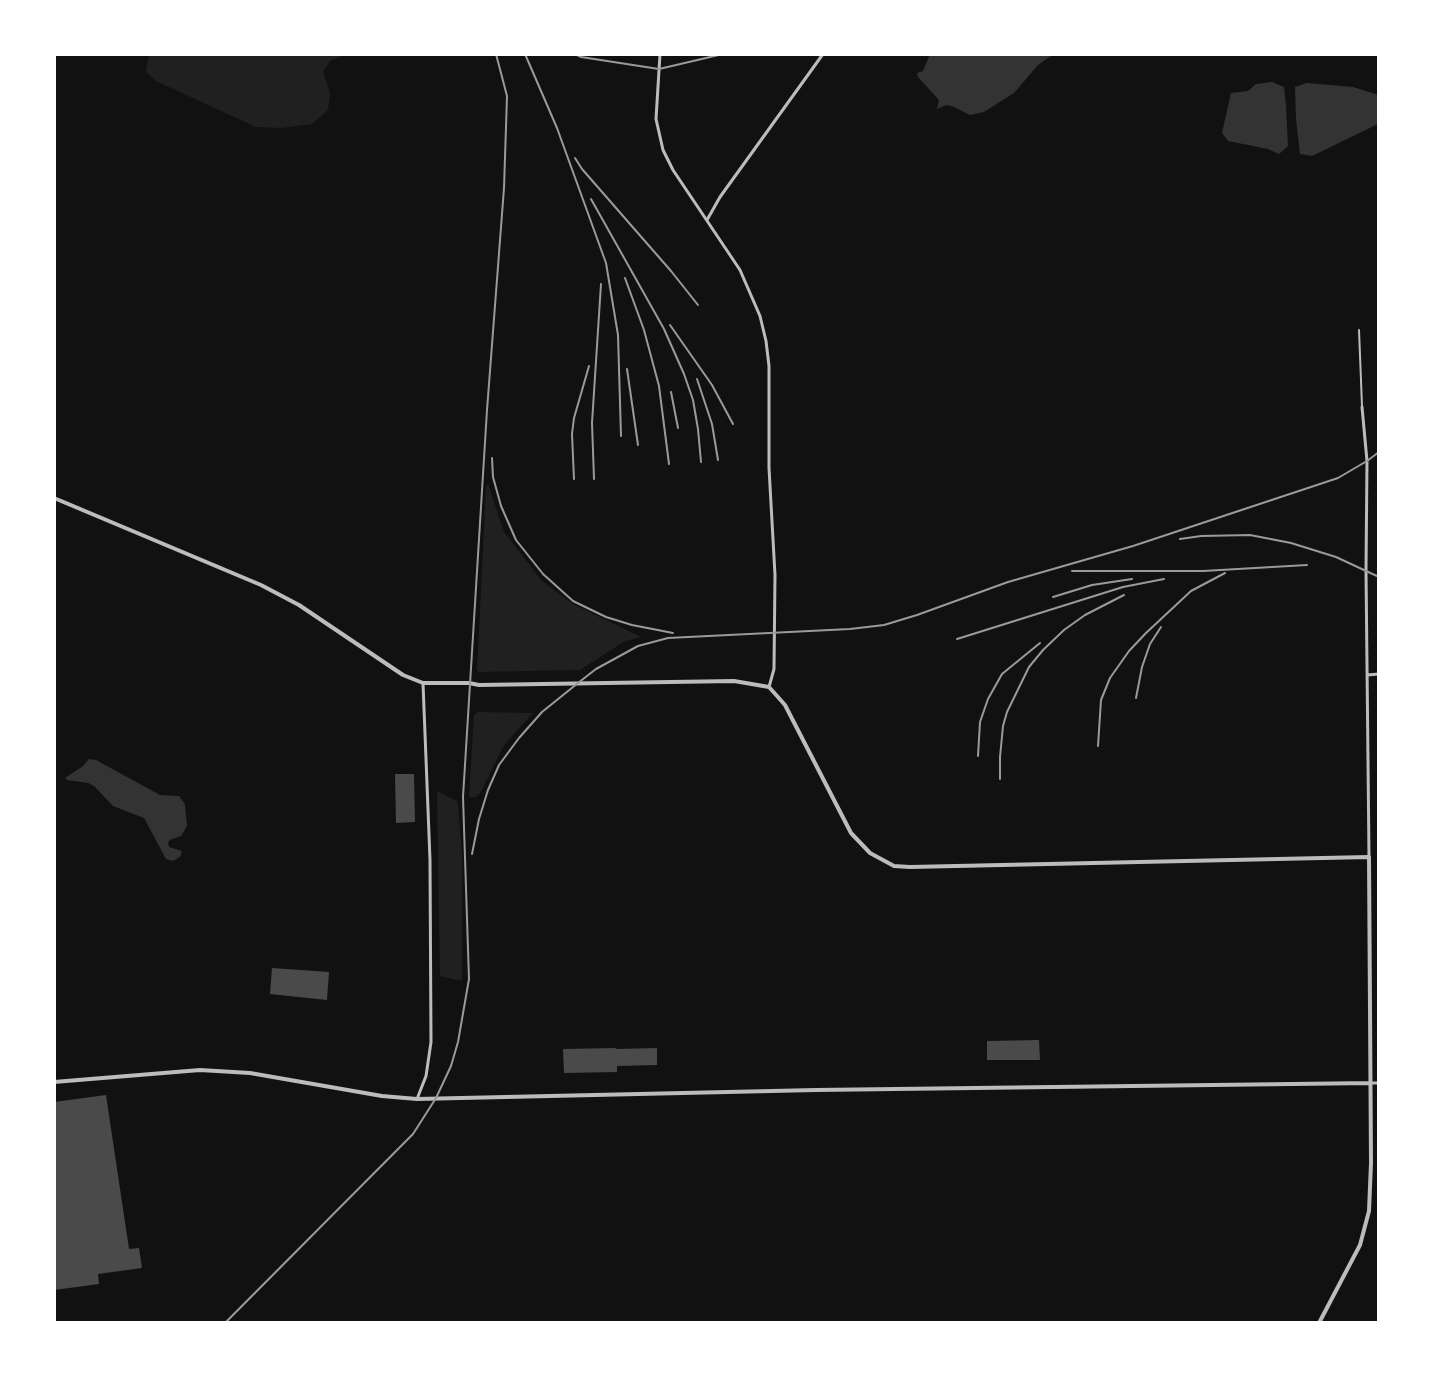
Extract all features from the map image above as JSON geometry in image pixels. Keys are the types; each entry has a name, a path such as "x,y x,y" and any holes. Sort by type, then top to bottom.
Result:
{"street":[{"path":"660,54 656,119 663,150 746,281 766,341 775,575 774,669 769,687"},
{"path":"707,220 720,197 823,54"},
{"path":"1319,1323 1360,1245 1370,1194 1367,461 1362,407"},
{"path":"54,498 261,585 299,605 403,675 423,683 734,681 769,687 785,705 851,833 870,853 894,866 1369,857"},
{"path":"1367,675 1379,674"},
{"path":"417,1099 426,1076 431,1042 430,860 423,683"},
{"path":"54,1082 200,1070 250,1073 382,1096 417,1099 1379,1083"}],"lane":[{"path":"1359,330 1362,407"}],"shaded area":[{"path":"149,54 347,54 330,61 323,72 330,93 328,110 312,124 282,128 256,127 156,81 146,72"},
{"path":"930,54 1054,54 1038,65 1014,93 984,112 970,115 952,106 937,109 939,100 917,73 923,71"},
{"path":"1272,82 1284,87 1288,146 1279,154 1228,141 1222,133 1231,93 1248,91 1256,84"},
{"path":"1307,83 1353,87 1379,95 1378,124 1312,156 1300,154 1295,87"},
{"path":"488,484 504,532 542,581 573,604 641,637 625,641 580,670 477,672"},
{"path":"478,712 533,713 504,745 481,792 476,797 469,797 474,715"},
{"path":"89,759 160,795 179,796 185,804 187,826 181,836 168,843 169,847 182,851 180,857 173,861 166,859 144,818 113,806 94,786 65,778"},
{"path":"437,791 458,804 462,854 462,981 440,976"}],"building":[{"path":"395,774 414,774 415,822 396,823"},
{"path":"272,968 329,972 327,1000 270,994"},
{"path":"1039,1040 1040,1060 987,1060 987,1041"},
{"path":"657,1048 657,1065 617,1066 617,1072 564,1073 563,1049"},
{"path":"106,1095 129,1249 139,1248 142,1268 98,1274 99,1284 54,1290 54,1102"}],"railway":[{"path":"225,1323 413,1134 436,1098 458,1042 469,979 463,797 504,188 507,96 496,54"},
{"path":"525,54 557,128 606,263 618,335 621,436"},
{"path":"575,54 659,69 723,54"},
{"path":"575,158 698,305"},
{"path":"591,199 664,329 684,374 693,400 701,462"},
{"path":"625,278 644,330 659,386 669,464"},
{"path":"594,479 592,423 601,284"},
{"path":"670,325 712,385 733,424"},
{"path":"574,479 574,418 589,366"},
{"path":"627,369 638,445"},
{"path":"697,379 712,424 718,460"},
{"path":"671,392 678,428"},
{"path":"472,854 488,790 499,765 519,738 542,712 596,669 638,646 668,638 884,625 1008,582 1133,546 1338,478 1379,452"},
{"path":"492,458 493,477 501,506 516,540 543,574 573,601 606,617 673,633"},
{"path":"1180,539 1250,535 1291,543 1336,557 1379,577"},
{"path":"1072,571 1203,571 1307,565"},
{"path":"1098,746 1101,700 1110,678 1129,651 1191,591 1225,573"},
{"path":"1053,597 1092,585 1132,579"},
{"path":"957,639 1123,587 1164,579"},
{"path":"1000,779 1003,726 1029,667 1064,630 1124,595"},
{"path":"1136,698 1150,644 1161,627"},
{"path":"978,756 980,722 988,699 1002,674 1040,643"}]}
